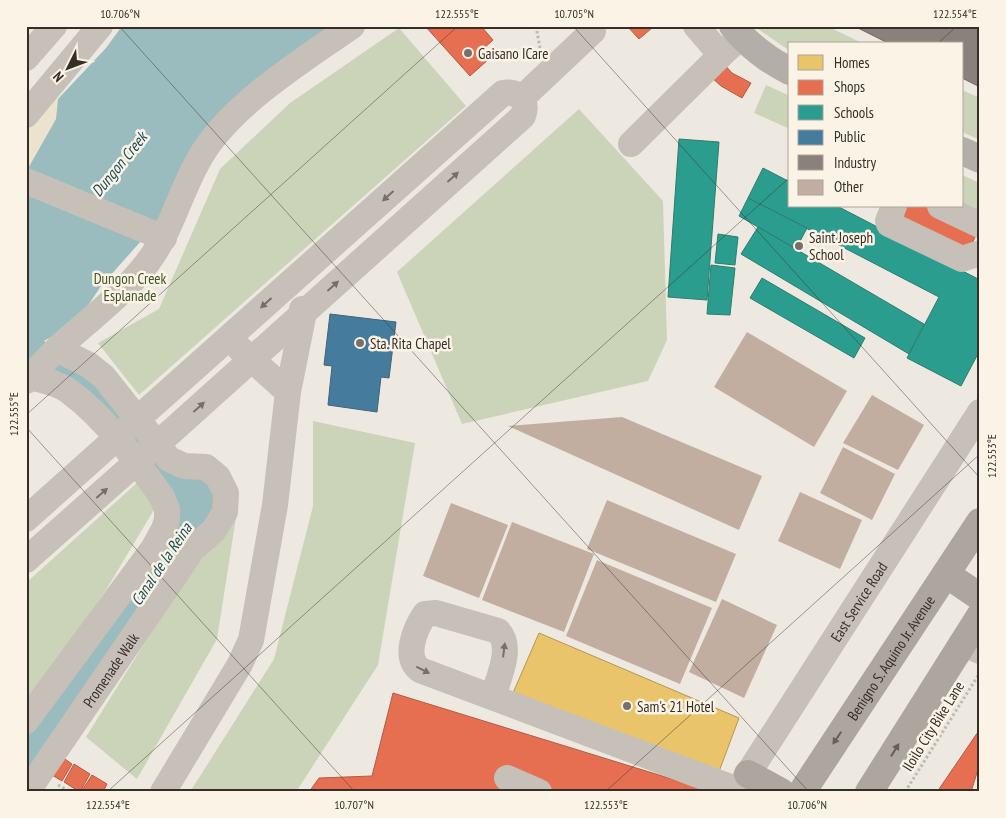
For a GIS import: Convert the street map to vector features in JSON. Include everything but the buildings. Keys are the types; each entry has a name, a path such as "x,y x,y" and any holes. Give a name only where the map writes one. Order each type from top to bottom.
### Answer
{"highway":[{"name":"Benigno S. Aquino Jr. Avenue","path":"802,792 980,522"},
{"path":"946,574 980,597"},
{"path":"869,792 971,647 980,616"},
{"path":"741,785 781,792"}],"main road":[{"path":"737,31 780,66 788,69"},
{"path":"964,152 980,159"}],"street":[{"path":"26,58 54,26"},
{"path":"26,115 100,26"},
{"path":"32,379 121,293 164,238 197,162 219,130 269,85 352,26"},
{"path":"696,26 721,55"},
{"path":"522,98 593,31"},
{"path":"630,144 721,55 737,31"},
{"path":"26,519 503,93 514,93 522,98 525,106 523,116 26,560"},
{"path":"26,181 164,238"},
{"path":"893,208 888,221 889,224 962,259 980,253"},
{"path":"944,208 980,225"},
{"path":"163,792 240,664 251,640 275,505 288,392 304,312 285,286"},
{"path":"228,337 288,392"},
{"name":"Promenade Walk","path":"30,789 193,548 214,530 225,512 226,493 218,477 206,467 184,466 169,459 104,377 89,365 61,351"},
{"path":"26,721 138,571 164,529 167,519 167,509 162,497 98,417 70,392 57,385 32,379"},
{"name":"East Service Road","path":"741,785 980,412"},
{"path":"54,494 74,517"},
{"path":"492,697 741,785"},
{"path":"507,778 539,792"}],"path":[{"name":"Iloilo City Bike Lane","path":"905,792 980,672"}],"green space":[{"path":"827,26 860,42 788,42 788,50 755,27"},
{"path":"399,28 466,106 139,395 98,343 159,309 220,169 290,103"},
{"path":"766,85 788,95 788,128 754,113"},
{"path":"964,91 980,98 980,140 964,133"},
{"path":"579,109 663,201 667,340 648,381 462,424 397,272"},
{"path":"964,176 980,183 980,218 964,207"},
{"path":"313,421 415,443 378,665 296,792 190,792 274,659 313,506"},
{"path":"138,482 155,508 106,590 26,706 26,583"},
{"path":"237,511 217,639 137,779 86,737 167,607"}],"shaded area":[{"path":"49,86 58,99 56,119 26,172 26,115"}],"water":[{"path":"122,26 332,26 275,66 157,223 101,286 83,313 57,334 44,341 65,354 226,493 26,792 26,721 167,519 98,417 26,376 26,172 56,119 58,99 106,48"}],"place":[{"name":"Gaisano ICare","path":"468,53"},
{"name":"Saint Joseph School","path":"799,246"},
{"name":"Sta. Rita Chapel","path":"360,343"},
{"name":"Sam's 21 Hotel","path":"627,706"}],"water label":[{"name":"Dungon Creek","path":"119,164"},
{"name":"Canal de la Reina","path":"161,564"}],"park label":[{"name":"Dungon Creek Esplanade","path":"130,286"}]}
